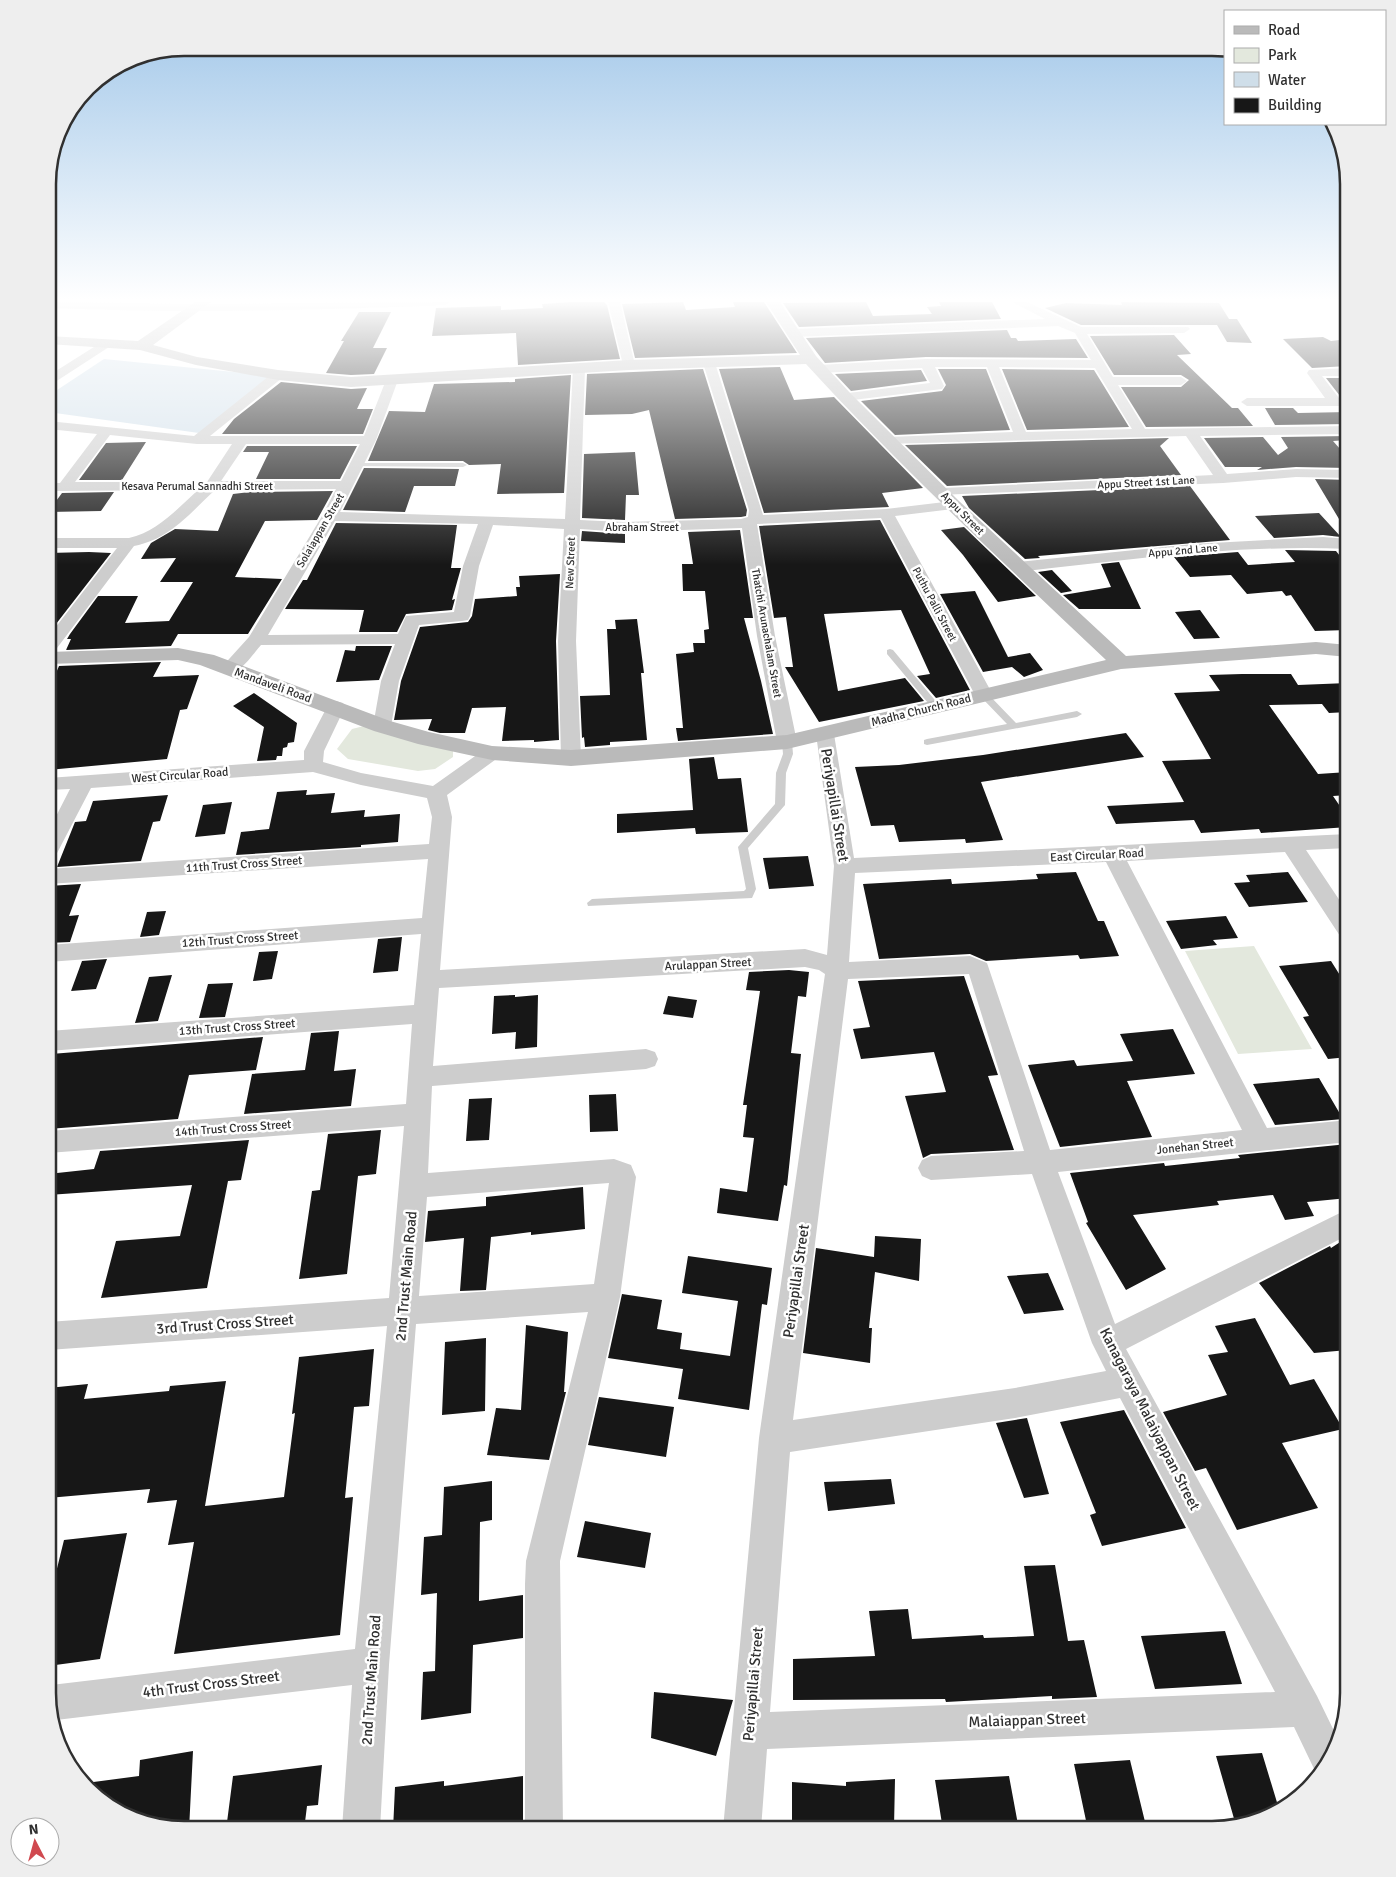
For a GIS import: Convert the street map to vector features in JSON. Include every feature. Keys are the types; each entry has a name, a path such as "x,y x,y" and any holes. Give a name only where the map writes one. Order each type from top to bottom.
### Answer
{"street":[{"path":"197,440 260,390"},
{"name":"Solaiappan Street","path":"229,669 256,640 330,516 369,440 388,390"},
{"name":"New Street","path":"571,758 567,641 578,390"},
{"name":"Thatchi Arunachalam Street","path":"718,390 756,510 753,522 766,636 787,742"},
{"name":"Appu Street","path":"838,390 1018,567 1121,663"},
{"path":"845,397 908,390"},
{"path":"1002,390 1021,436"},
{"path":"1115,390 1141,433"},
{"path":"1330,390 1340,400"},
{"path":"1271,430 1243,397 1340,402"},
{"path":"57,427 197,440 369,440"},
{"path":"64,487 107,430"},
{"path":"889,441 1141,433 1340,430"},
{"path":"1190,432 1223,479"},
{"path":"57,543 129,543 147,539 165,528 211,486 241,441"},
{"name":"Appu Street 1st Lane","path":"948,499 1296,473 1340,474"},
{"name":"Kesava Perumal Sannadhi Street","path":"57,487 346,485"},
{"name":"Abraham Street","path":"330,516 487,520 572,526 682,526 886,513 948,499"},
{"name":"Puthu Palli Street","path":"886,513 984,695"},
{"path":"382,726 390,681 413,619 462,616 471,566 487,520"},
{"name":"Appu 2nd Lane","path":"1018,567 1193,549 1322,542 1340,543"},
{"path":"57,637 129,543"},
{"path":"256,640 404,639"},
{"name":"Madha Church Road","path":"492,753 571,758 787,742 1121,663 1306,648 1340,650"},
{"name":"Mandaveli Road","path":"57,658 178,654 206,660 336,707 382,726 426,739 492,753"},
{"path":"313,766 314,751 336,707"},
{"name":"Periyapillai Street","path":"743,1821 775,1438 838,971 845,866 824,734"},
{"path":"436,793 492,753"},
{"name":"West Circular Road","path":"57,783 313,766 361,779 436,793"},
{"path":"57,835 84,781"},
{"name":"2nd Trust Main Road","path":"362,1821 371,1665 414,1186 420,1077 442,818 436,793"},
{"name":"East Circular Road","path":"845,866 1340,841"},
{"path":"1291,844 1340,918"},
{"name":"11th Trust Cross Street","path":"57,876 439,851"},
{"path":"1113,854 1260,1140"},
{"name":"12th Trust Cross Street","path":"56,953 433,924"},
{"name":"Arulappan Street","path":"428,980 805,958 826,963 838,971 970,964 975,966 980,974"},
{"name":"Kanagaraya Malaiyappan Street","path":"980,974 1041,1162 1107,1343 1304,1709 1325,1753"},
{"name":"13th Trust Cross Street","path":"56,1040 426,1014"},
{"path":"420,1077 646,1059"},
{"name":"14th Trust Cross Street","path":"56,1141 418,1114"},
{"name":"Jonehan Street","path":"931,1168 1041,1162 1340,1132"},
{"path":"414,1186 614,1171 622,1172 623,1177 606,1297 543,1561 544,1821"},
{"path":"1107,1343 1340,1225"},
{"name":"3rd Trust Cross Street","path":"56,1335 606,1297"},
{"path":"775,1438 1014,1403 1127,1382"},
{"name":"4th Trust Cross Street","path":"57,1702 371,1665"},
{"name":"Malaiappan Street","path":"749,1731 1304,1709"}],"lane":[{"path":"356,465 463,465"},
{"path":"890,652 936,707"},
{"path":"984,695 1014,726"},
{"path":"928,742 1077,714"},
{"path":"592,903 748,895 751,889 743,847 780,805 781,773 788,754 787,742"}],"green space":[{"path":"364,726 453,750 453,757 435,769 418,771 348,759 337,749 352,729"},
{"path":"1254,946 1312,1049 1238,1054 1185,951"}],"water":[{"path":"57,390 256,390 199,433 57,413"}],"building":[{"path":"271,390 366,390 357,409 373,409 363,434 222,434 234,419"},
{"path":"432,390 570,390 564,493 497,494 501,464 469,465 463,461 368,461 389,411 425,412"},
{"path":"586,390 709,390 747,510 746,516 675,519 649,410 632,414 585,415"},
{"path":"725,390 790,390 794,400 834,397 923,488 882,493 889,507 764,513"},
{"path":"994,390 1010,430 895,435 861,401 942,391"},
{"path":"1010,390 1106,390 1129,427 1027,430"},
{"path":"1123,390 1213,390 1232,408 1238,408 1253,426 1146,427"},
{"path":"1335,390 1340,390 1340,396"},
{"path":"1265,408 1293,408 1298,413 1340,412 1340,424 1275,425"},
{"path":"1340,436 1340,441 1333,441 1340,449 1340,468 1296,467 1257,470 1262,467 1225,467 1204,438 1263,437 1278,455 1288,448 1281,437"},
{"path":"1169,438 1160,446 1181,475 947,486 905,445"},
{"path":"146,442 122,480 79,480 106,443"},
{"path":"247,446 357,446 340,479 256,479 269,452 243,452"},
{"path":"635,452 639,495 626,495 625,520 582,518 584,454"},
{"path":"364,468 459,469 455,486 414,486 405,512 343,510"},
{"path":"1315,479 1340,480 1340,521"},
{"path":"1190,486 1230,540 1038,556 1040,558 1025,559 969,508 962,496"},
{"path":"333,491 317,520 265,521 235,577 282,579 248,634 178,634 171,646 66,650 71,639 67,639 98,596 138,596 125,623 169,621 193,582 160,582 176,558 141,559 151,543 175,529 218,531 233,494"},
{"path":"114,492 101,511 57,512 57,500 62,493"},
{"path":"1319,513 1340,537 1323,535 1274,538 1255,516"},
{"path":"880,520 970,690 936,698 917,676 930,674 901,610 824,614 838,691 905,678 924,701 819,722 785,667 793,667 786,617 774,618 759,526"},
{"path":"336,523 457,525 451,568 461,568 452,600 455,599 452,610 406,614 397,632 359,632 364,610 285,609 303,580 307,580"},
{"path":"964,527 1036,596 998,602 963,555 941,530"},
{"path":"740,530 753,618 744,618 773,734 678,741 676,728 683,728 676,654 694,652 693,643 705,643 704,630 709,629 705,591 683,591 682,564 693,564 688,532"},
{"path":"582,531 625,534 625,543 581,541"},
{"path":"1285,550 1336,551 1340,556 1340,630 1315,631 1291,595 1286,596 1282,591 1247,594 1231,575 1190,577 1174,557 1238,552 1248,565 1295,562"},
{"path":"57,553 111,553 57,623"},
{"path":"1119,562 1141,609 1079,609 1063,595 1111,587 1101,564"},
{"path":"1052,570 1072,591 1061,593 1038,572"},
{"path":"560,574 556,641 559,740 534,742 534,740 502,741 506,707 472,708 465,733 440,733 428,730 432,719 394,720 401,681 420,627 468,622 472,616 475,599 517,596 516,587 520,587 519,576"},
{"path":"975,591 1008,657 1030,653 1043,670 1024,677 1012,667 983,672 940,594"},
{"path":"1200,610 1220,638 1194,639 1175,612"},
{"path":"637,619 644,673 641,673 647,740 610,742 610,745 585,747 584,737 582,738 580,696 610,695 607,629 616,629 615,620"},
{"path":"356,646 392,646 379,680 336,682 345,650 355,651"},
{"path":"161,662 153,677 199,675 187,709 180,710 167,759 57,769 57,671 59,666"},
{"path":"1291,674 1298,685 1340,683 1340,712 1329,713 1322,704 1269,705 1318,774 1340,773 1340,796 1333,796 1340,806 1340,828 1261,833 1259,829 1201,833 1194,820 1116,824 1107,806 1184,802 1162,761 1211,759 1174,693 1220,691 1209,675"},
{"path":"254,693 297,723 294,742 288,743 287,747 283,748 282,756 277,756 276,760 257,761 264,727 233,706"},
{"path":"1126,733 1144,757 981,782 1003,840 966,843 965,839 899,842 894,825 871,826 855,767 899,765 983,755"},
{"path":"714,757 718,779 741,778 748,832 696,834 695,828 617,833 617,814 693,810 689,759"},
{"path":"307,790 306,795 335,793 331,813 365,810 364,817 400,814 398,842 361,845 361,847 236,855 241,832 269,829 277,792"},
{"path":"168,795 160,821 153,822 141,861 57,867 75,822 86,821 93,801"},
{"path":"232,802 225,834 195,837 203,805"},
{"path":"808,856 814,886 769,889 763,858"},
{"path":"1076,872 1098,921 1104,921 1119,956 1080,959 1078,955 986,961 970,954 879,959 863,884 951,879 952,884 1038,879 1036,874"},
{"path":"1288,872 1308,902 1249,907 1234,883 1250,882 1246,875"},
{"path":"81,884 69,916 79,915 70,942 56,943 57,885"},
{"path":"166,911 159,935 140,937 147,912"},
{"path":"1226,916 1238,938 1213,940 1217,945 1181,949 1166,921"},
{"path":"402,937 398,971 373,973 378,939"},
{"path":"278,951 272,979 253,981 259,952"},
{"path":"107,959 96,989 71,991 82,961"},
{"path":"1331,961 1340,975 1340,1058 1328,1059 1303,1017 1309,1016 1279,966"},
{"path":"789,970 809,972 806,997 798,996 791,1053 801,1054 787,1186 784,1185 778,1221 717,1213 720,1188 747,1192 754,1138 743,1137 747,1105 743,1105 760,991 746,990 749,972"},
{"path":"172,975 158,1021 135,1023 149,977"},
{"path":"964,976 998,1075 988,1076 1014,1150 931,1154 923,1158 905,1096 946,1092 934,1052 861,1059 853,1029 870,1027 858,981"},
{"path":"233,983 225,1017 199,1018 208,984"},
{"path":"515,995 515,997 538,995 537,1047 515,1049 516,1032 492,1034 494,996"},
{"path":"668,996 697,1000 693,1018 663,1014"},
{"path":"1173,1029 1195,1074 1127,1081 1152,1137 1060,1147 1028,1065 1074,1060 1077,1066 1133,1061 1120,1034"},
{"path":"339,1031 334,1071 356,1069 351,1106 244,1114 252,1074 305,1070 311,1033"},
{"path":"263,1037 256,1070 189,1075 178,1119 56,1128 56,1054"},
{"path":"1319,1078 1340,1114 1340,1119 1275,1125 1253,1084"},
{"path":"616,1094 618,1131 590,1132 589,1095"},
{"path":"492,1098 489,1140 466,1141 469,1099"},
{"path":"381,1130 376,1174 358,1176 347,1274 299,1279 312,1191 320,1190 328,1134"},
{"path":"249,1140 241,1180 228,1181 207,1288 101,1298 116,1241 180,1236 192,1185 56,1194 56,1173 94,1169 100,1151"},
{"path":"1340,1145 1340,1199 1307,1202 1314,1216 1285,1220 1273,1195 1217,1201 1219,1205 1133,1215 1166,1269 1126,1290 1086,1223 1088,1222 1070,1173 1164,1163 1165,1166 1240,1158 1238,1155"},
{"path":"583,1187 585,1229 531,1235 531,1232 491,1237 486,1290 460,1291 464,1238 425,1242 428,1211 486,1206 486,1197"},
{"path":"875,1236 921,1239 919,1281 875,1272 869,1328 872,1328 870,1363 803,1353 816,1248 874,1257"},
{"path":"1340,1242 1340,1351 1314,1353 1259,1283 1330,1246 1331,1248"},
{"path":"688,1256 772,1268 767,1305 762,1304 749,1410 678,1399 683,1369 608,1358 622,1294 662,1300 657,1329 682,1333 680,1349 730,1356 738,1301 682,1293"},
{"path":"1048,1273 1064,1310 1024,1314 1007,1276"},
{"path":"1255,1318 1290,1385 1314,1379 1340,1424 1340,1430 1282,1443 1318,1508 1237,1530 1206,1468 1195,1471 1163,1412 1227,1395 1208,1355 1228,1352 1215,1326"},
{"path":"526,1325 568,1332 564,1392 566,1392 549,1460 487,1455 496,1408 521,1410"},
{"path":"486,1338 485,1411 442,1415 445,1342"},
{"path":"374,1349 369,1406 354,1407 345,1498 353,1497 340,1635 174,1654 194,1542 168,1545 177,1500 147,1503 150,1489 56,1497 56,1387 88,1384 84,1399 169,1391 170,1386 226,1381 205,1506 284,1497 295,1413 292,1414 299,1357"},
{"path":"599,1397 674,1407 666,1457 588,1445"},
{"path":"1124,1410 1186,1528 1102,1546 1090,1515 1096,1513 1060,1422"},
{"path":"1027,1418 1049,1494 1024,1498 996,1423"},
{"path":"891,1479 895,1504 828,1511 824,1482"},
{"path":"492,1481 492,1520 480,1522 479,1601 523,1595 523,1638 473,1645 471,1713 421,1720 423,1672 435,1671 437,1593 421,1595 424,1537 442,1535 444,1487"},
{"path":"585,1521 651,1533 645,1568 577,1557"},
{"path":"127,1533 100,1659 56,1665 56,1572 64,1540"},
{"path":"1055,1565 1068,1641 1084,1640 1097,1697 1052,1699 1052,1696 946,1702 945,1699 793,1700 793,1659 875,1656 869,1611 908,1609 912,1639 983,1635 984,1638 1034,1636 1024,1566"},
{"path":"1225,1631 1242,1684 1155,1689 1141,1636"},
{"path":"654,1692 733,1700 716,1756 651,1738"},
{"path":"193,1751 189,1821 160,1818 128,1808 113,1799 93,1782 139,1776 140,1760"},
{"path":"1262,1753 1277,1803 1253,1814 1234,1818 1216,1756"},
{"path":"1130,1760 1145,1821 1086,1821 1074,1764"},
{"path":"322,1765 318,1805 307,1806 305,1821 227,1821 233,1776"},
{"path":"523,1776 523,1821 393,1821 395,1787 444,1781 444,1786"},
{"path":"1009,1776 1017,1821 942,1821 935,1780"},
{"path":"895,1779 894,1821 792,1821 792,1782 846,1786 846,1782"}]}
